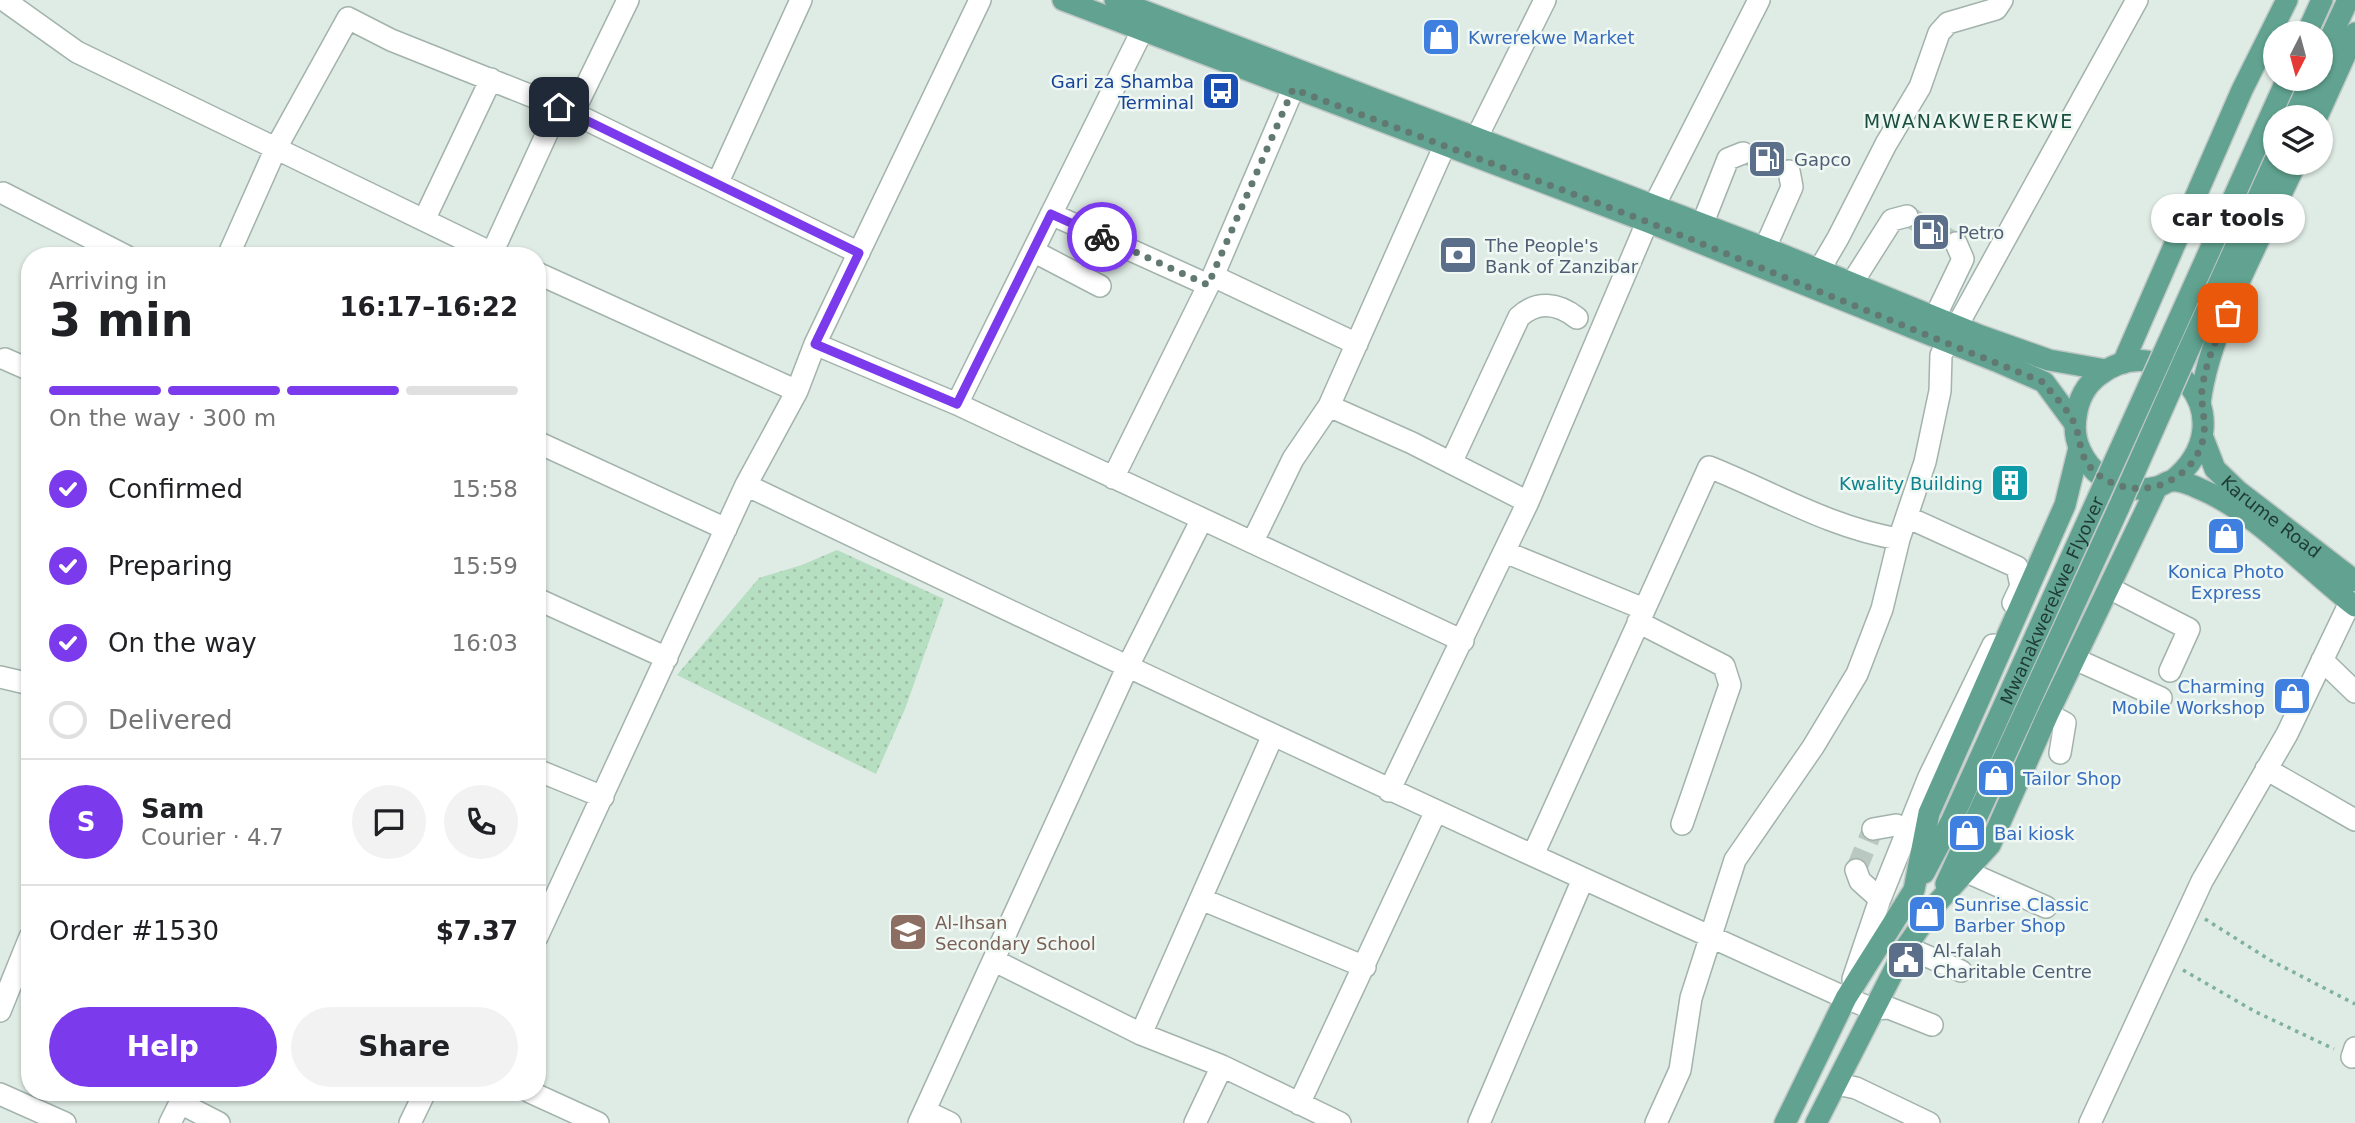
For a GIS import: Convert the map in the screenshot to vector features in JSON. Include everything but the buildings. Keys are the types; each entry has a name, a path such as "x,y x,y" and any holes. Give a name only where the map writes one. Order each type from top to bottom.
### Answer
{"main road":[{"path":"1063,0 1444,147 1651,214 1703,225 1765,248 1814,277 1852,283 1936,315 1952,332 1981,336 2049,360 2115,366 2142,361 2161,364 2178,373 2191,386 2200,403 2204,420 2203,438 2197,455 2186,470 2165,484 2109,588 2048,714 1990,845 1937,903 1906,947 1816,1123"},
{"path":"1115,0 1476,139 1651,214 1952,332 2043,382 2075,424"},
{"path":"2287,0 2242,90 2115,366 2083,393 2075,424 2079,448 2091,468 2110,483 2133,489 2165,484 2198,488 2223,502 2354,595"},
{"path":"2312,21 2322,0"},
{"path":"2333,31 2347,0"},
{"path":"2322,105 2355,33"},
{"name":"Mwanakwerekwe Flyover","path":"1785,1123 1846,998 1914,890 1951,822 2282,91"},
{"name":"Mwanakwerekwe Flyover","path":"1937,903 2268,175"},
{"path":"2200,403 2203,380 2217,338 2291,175"},
{"name":"Karume Road","path":"2203,438 2215,469 2354,595"},
{"path":"1914,890 1929,813 2065,505 2079,448"}],"street":[{"path":"4,0 77,52 480,247"},
{"path":"498,247 566,110 628,0"},
{"path":"718,182 801,0"},
{"path":"546,917 746,485 797,391 815,344 979,0"},
{"path":"1476,139 1545,0"},
{"path":"1389,791 1528,502 1651,214 1759,0"},
{"path":"1814,277 1838,238 1885,144 1920,87 1940,33 1948,23 1996,9 2002,0"},
{"path":"1656,1123 1680,1070 1691,998 1735,860 1813,747 1857,674 1882,609 1899,539 1925,462 1940,391 1941,355 2137,0"},
{"path":"232,247 276,148 352,9 391,40 566,110 859,253"},
{"path":"957,404 1142,31"},
{"path":"424,220 491,79"},
{"path":"1113,478 1211,281 1223,246 1293,89"},
{"path":"1253,541 1293,459 1329,406 1444,147"},
{"path":"1703,225 1728,159 1743,153"},
{"path":"1765,248 1792,187 1789,171"},
{"path":"3,193 108,247"},
{"path":"1051,214 1357,344"},
{"path":"1852,283 1892,220 1907,216"},
{"path":"1936,315 1963,259 1956,243"},
{"path":"1033,251 1100,286"},
{"path":"546,277 797,391"},
{"path":"1451,463 1519,317 1529,307 1549,304 1577,318"},
{"path":"815,344 957,404 1463,641"},
{"path":"5,359 21,366"},
{"path":"1329,406 1528,502"},
{"path":"546,446 726,528"},
{"path":"1533,855 1709,467 1808,512 1877,535 1899,539"},
{"path":"746,485 1389,791 1846,998 1873,1009 1889,1008 1932,1025"},
{"path":"1846,998 1880,899 1929,777 2021,586 2021,575 2017,567 1907,517"},
{"path":"950,1123 922,1117 1127,668 1202,519"},
{"path":"1505,552 1641,616 1724,666 1729,674 1730,685 1682,824"},
{"path":"2109,588 2189,629 2170,671"},
{"path":"2090,1123 2189,909 2287,734 2354,595"},
{"path":"546,602 667,658"},
{"path":"2075,659 2161,698"},
{"path":"2322,660 2355,692"},
{"path":"0,677 21,682"},
{"path":"2048,714 2065,723 2060,753"},
{"path":"1141,1034 1273,735"},
{"path":"2266,769 2354,816"},
{"path":"546,774 603,797"},
{"path":"1299,1104 1436,811"},
{"path":"1873,829 1896,825 1908,831"},
{"path":"1856,870 1860,881 1880,899"},
{"path":"1967,872 2046,907"},
{"path":"1479,1123 1583,879"},
{"path":"1201,899 1365,967"},
{"path":"1906,947 1961,971"},
{"path":"0,1011 21,960"},
{"path":"995,961 1141,1034 1222,1066 1340,1123"},
{"path":"1195,1123 1222,1066"},
{"path":"1837,1084 1856,1088 1929,1123"},
{"path":"0,1094 65,1123"},
{"path":"546,1099 598,1123"},
{"path":"170,1123 178,1107 185,1101"},
{"path":"190,1101 219,1123"},
{"path":"410,1123 421,1101"}],"path":[{"path":"2189,909 2270,960 2355,1003"},
{"path":"2164,962 2209,983 2256,1012 2353,1053"}],"green space":[{"path":"837,550 944,599 905,709 876,774 677,675 759,578 802,565"}],"tunnel":[{"path":"1743,153 1789,171"},
{"path":"1907,216 1956,243"},
{"path":"1856,870 1873,829"}],"way so far":[{"path":"1102,237 1208,285 1293,89 1792,278 2043,382 2075,424 2079,448 2091,468 2110,483 2133,489 2157,487 2172,481 2186,470 2197,455 2203,438 2204,420 2200,403 2203,380 2228,313"}],"place":[{"name":"Kwrerekwe Market","path":"1441,37"},
{"name":"Gari za Shamba Terminal","path":"1221,91"},
{"name":"Gapco","path":"1767,159"},
{"name":"Petro","path":"1931,232"},
{"name":"The People's Bank of Zanzibar","path":"1458,255"},
{"name":"car tools","path":"2228,313"},
{"name":"Kwality Building","path":"2010,483"},
{"name":"Konica Photo Express","path":"2226,536"},
{"name":"Charming Mobile Workshop","path":"2292,696"},
{"name":"Tailor Shop","path":"1996,778"},
{"name":"Bai kiosk","path":"1967,833"},
{"name":"Sunrise Classic Barber Shop","path":"1927,914"},
{"name":"Al-Ihsan Secondary School","path":"908,932"},
{"name":"Al-falah Charitable Centre","path":"1906,960"}],"district":[{"name":"MWANAKWEREKWE","path":"1969,121"}],"route":[{"path":"559,107 718,182 859,253 815,344 957,404 1051,214 1102,237"}]}
